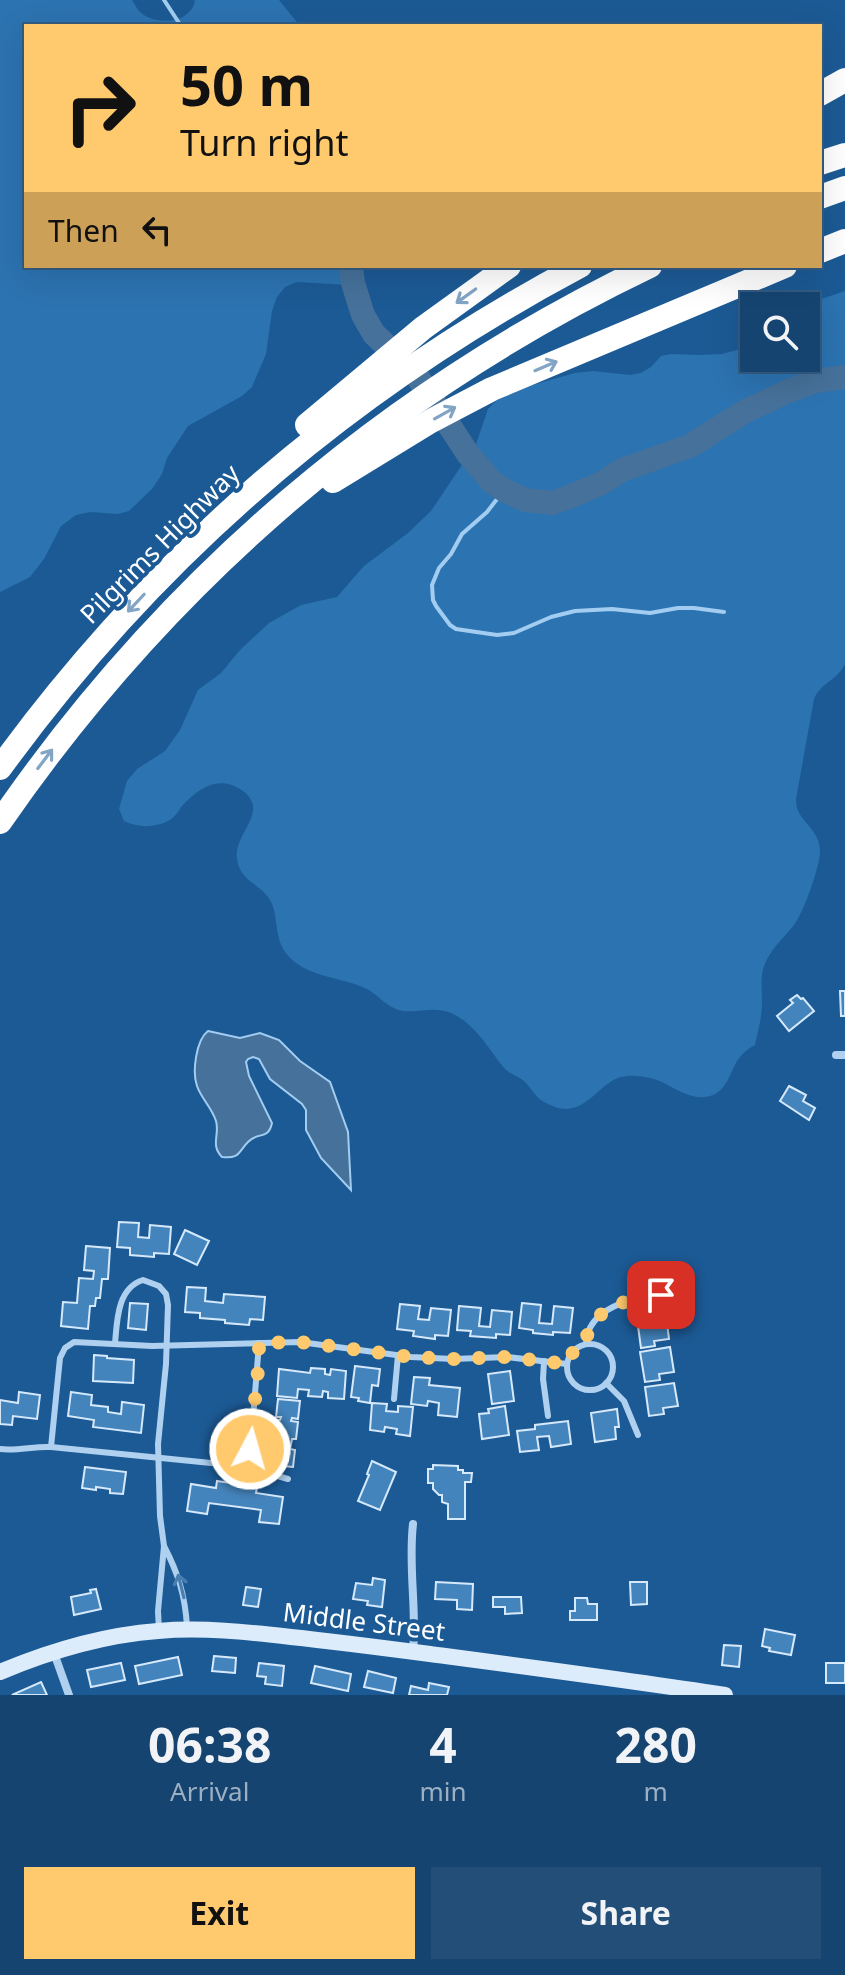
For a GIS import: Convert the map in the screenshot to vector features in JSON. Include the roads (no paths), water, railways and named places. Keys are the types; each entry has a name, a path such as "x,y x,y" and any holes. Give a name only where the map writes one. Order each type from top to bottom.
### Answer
{"highway":[{"path":"822,93 845,80"},
{"path":"822,162 845,155"},
{"path":"822,196 845,188"},
{"path":"822,250 845,241"},
{"path":"378,377 423,328 506,268"},
{"path":"378,377 438,349 576,268"},
{"path":"0,822 88,705 140,644 198,584 290,510 341,476 410,420 457,374 539,324 646,268"},
{"path":"410,420 474,398 780,268"},
{"name":"Pilgrims Highway","path":"0,768 68,679 130,609 258,484 332,424 378,377"}],"street":[{"path":"413,1524 413,1652"},
{"name":"Middle Street","path":"0,1672 54,1653 116,1637 187,1630 266,1634 413,1652 628,1686 725,1695"},
{"path":"54,1653 69,1695"}],"lane":[{"path":"115,1344 118,1313 122,1300 133,1284 143,1280 159,1286 166,1294 168,1310 158,1457 164,1546 159,1631"},
{"path":"586,1344 588,1330 607,1311 628,1301 661,1295"},
{"path":"51,1447 60,1358 65,1348 74,1342 167,1346 311,1343 398,1355 453,1359 507,1357 567,1364"},
{"path":"0,1449 51,1447 231,1465 243,1462 251,1444 259,1343"},
{"path":"586,1344 599,1345 609,1354 612,1365 606,1383 595,1390 579,1387 570,1378 567,1364 573,1352 586,1344"},
{"path":"394,1399 398,1355"},
{"path":"544,1361 548,1416"},
{"path":"606,1383 624,1401 638,1435"},
{"path":"243,1462 253,1469 288,1479"},
{"path":"164,1546 181,1583 187,1630"}],"waterway":[{"path":"164,0 180,24"},
{"path":"351,268 363,315 374,334 415,373 468,454 492,482 525,500 552,503 566,498 600,484 622,470 690,446 744,412 786,392 816,381 845,377"},
{"path":"504,490 487,512 462,534 439,568 432,585 436,606 456,629 497,635 514,633 551,617 575,611 612,609 650,613 694,608 724,612"}]}
